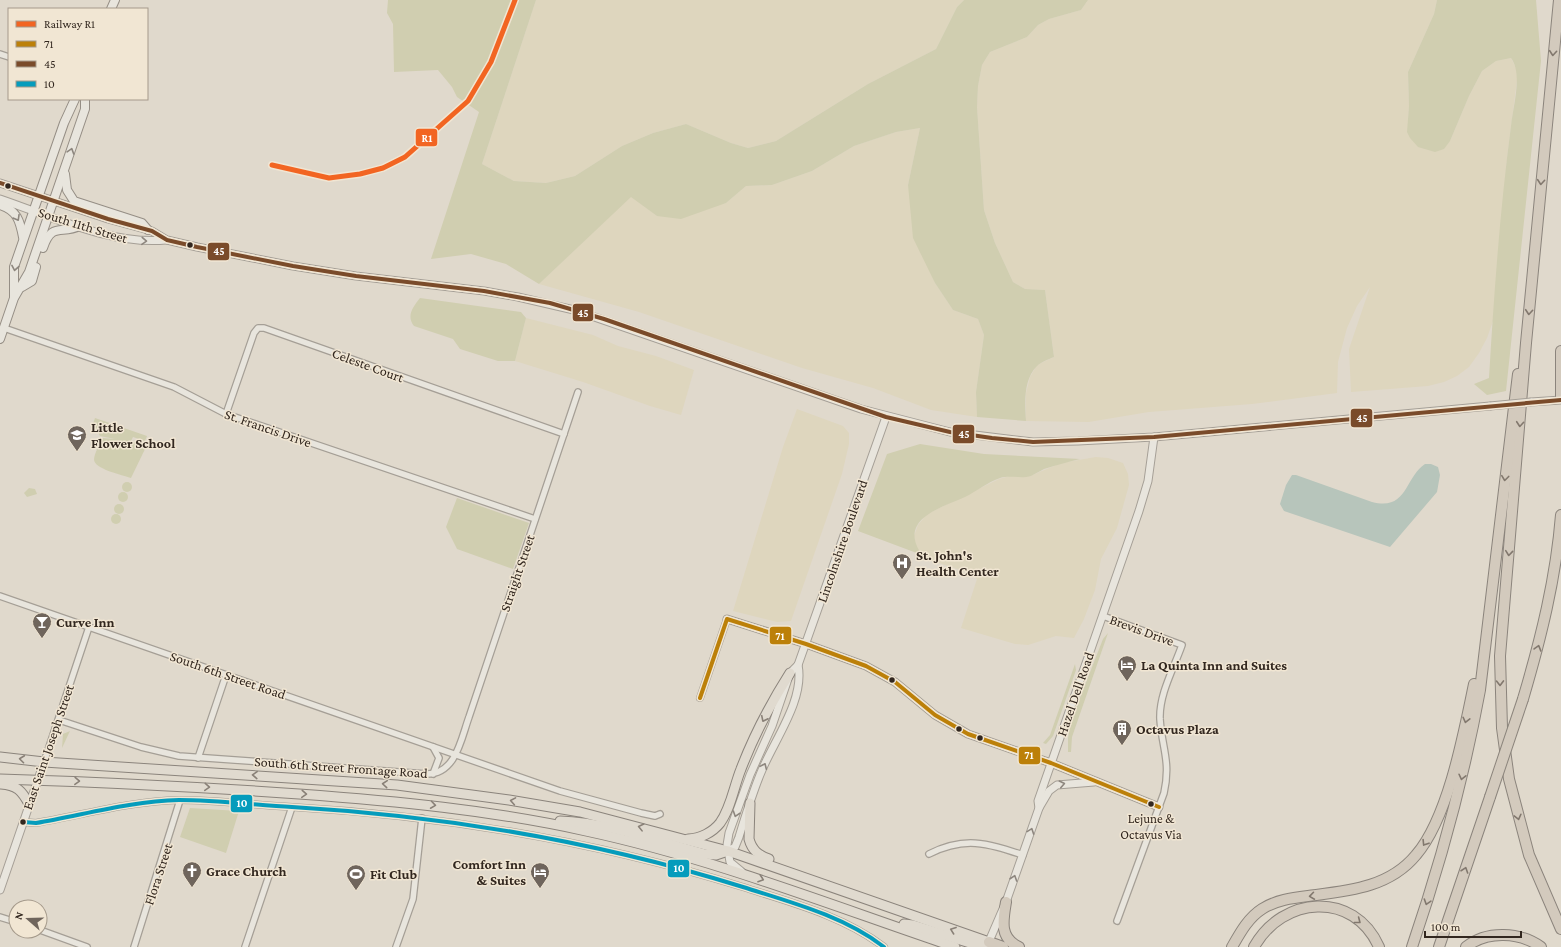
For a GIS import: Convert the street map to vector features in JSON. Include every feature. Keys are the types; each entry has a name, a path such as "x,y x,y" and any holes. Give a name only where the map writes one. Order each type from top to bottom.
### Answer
{"highway":[{"path":"1559,0 1526,343 1501,648 1502,728 1509,779 1523,837 1541,887 1561,929"},
{"path":"1412,947 1442,855 1464,769 1480,690 1516,381 1526,343"},
{"path":"1561,351 1561,399"},
{"path":"1439,947 1523,699 1544,629 1556,567 1561,515"},
{"path":"1232,947 1250,920 1267,906 1288,899 1346,891 1371,885 1387,878 1405,866 1421,849 1437,819 1448,790 1490,614"},
{"path":"1006,902 1003,932 1006,938 1019,947"},
{"path":"1254,947 1262,933 1275,921 1297,909 1316,906 1336,909 1353,917 1367,929 1379,947"},
{"path":"1466,947 1489,937 1510,935 1523,938 1541,947"},
{"path":"988,945 1003,947"}],"main road":[{"path":"14,298 14,267 64,124 75,100"},
{"path":"0,339 14,298 29,272 65,168 84,109 85,100"},
{"path":"65,168 67,190 74,201 142,223 148,230"},
{"path":"0,205 11,209 16,214 20,222 24,238"},
{"path":"19,289 32,280 45,241 49,236 59,230 79,226"},
{"path":"678,837 692,839 699,837 710,832 721,822 741,768 758,731 776,695 790,673"},
{"path":"0,756 44,762 336,780 419,787 580,812 728,851 881,904 988,945"},
{"path":"0,779 192,786 346,796 428,804 534,820 620,838 742,872 955,947"},
{"path":"0,784 11,785 20,789 29,804"},
{"path":"750,803 748,839 754,851 760,856 859,891 881,904"},
{"path":"534,820 577,822 704,854 716,855 728,851"},
{"path":"887,922 913,925 970,943 988,945"},
{"path":"887,922 909,936 939,947"}],"street":[{"name":"South 11th Street","path":"0,183 148,230 167,240 293,266 356,276 484,291 550,304 604,319 886,417 950,432 1026,441 1074,441 1154,437 1561,399"},
{"name":"South 11th Street","path":"0,199 79,226 131,240 147,242 167,240"},
{"name":"St. Francis Drive","path":"4,328 174,387 226,414 535,520"},
{"name":"Celeste Court","path":"226,414 254,333 258,328 264,328 564,434"},
{"name":"Straight Street","path":"455,754 578,392"},
{"name":"Lincolnshire Boulevard","path":"728,851 730,833 750,775 772,726 790,673 798,665 806,644 886,417"},
{"name":"Hazel Dell Road","path":"988,945 1023,855 1039,808 1038,801 1103,616 1148,481 1154,437"},
{"name":"South 6th Street Road","path":"0,596 455,754"},
{"name":"Brevis Drive","path":"1103,616 1182,645 1164,693 1161,709 1160,718 1168,773 1164,793 1158,807"},
{"path":"700,698 727,619 806,644 885,675 945,721 968,734 1051,763 1158,807 1117,922"},
{"name":"East Saint Joseph Street","path":"0,890 90,627"},
{"name":"Lincolnshire Boulevard","path":"728,851 735,846 740,837 762,770 794,700 801,679 798,665"},
{"path":"198,758 226,675"},
{"name":"South 6th Street Frontage Road","path":"58,720 157,752 198,758 433,774 448,767 455,754"},
{"path":"433,747 439,758 433,774"},
{"path":"455,754 590,800 655,816 660,814"},
{"path":"1039,808 1049,791 1057,785 1096,782"},
{"path":"23,822 36,823 137,804 180,800 292,807 422,818 513,830 610,850 665,864 751,890 828,917 855,929 884,947"},
{"name":"Flora Street","path":"134,947 180,800"},
{"path":"246,947 292,807"},
{"path":"396,947 412,899 422,818"},
{"path":"929,854 947,846 972,842 991,845 1023,855"},
{"path":"728,851 730,862 742,872"},
{"path":"48,933 87,947"}],"shaded area":[{"path":"388,0 536,0 482,164 514,181 546,183 575,176 622,146 653,133 686,124 731,143 748,148 776,141 868,84 936,49 957,7 964,0 1088,0 1081,10 1049,19 1038,25 1027,37 990,52 982,65 978,86 977,107 984,210 995,243 1013,282 1025,289 1045,290 1054,357 1037,366 1029,378 1026,392 1026,421 977,417 976,392 984,335 978,319 953,310 935,283 913,238 908,185 920,128 896,132 854,146 812,171 772,185 746,186 726,203 681,219 657,216 631,197 539,284 506,264 471,254 431,259 479,112 457,97 452,87 438,70 394,72 393,24 387,13"},
{"path":"536,0 964,0 957,7 936,49 868,84 776,141 748,148 731,143 686,124 653,133 622,146 575,176 546,183 514,181 482,164"},
{"path":"1088,0 1437,0 1434,14 1408,72 1408,124 1450,141 1469,96 1482,71 1496,61 1511,58 1518,72 1507,158 1493,321 1487,338 1469,367 1457,376 1444,382 1428,386 1351,392 1349,349 1370,287 1357,306 1347,328 1338,362 1337,393 1252,404 1149,412 1089,422 1026,421 1026,393 1030,377 1037,365 1054,357 1045,290 1025,289 1013,282 995,243 984,210 977,107 978,86 982,65 990,52 1027,37 1038,25 1049,19 1081,10"},
{"path":"1437,0 1536,0 1541,61 1506,391 1487,395 1474,384 1489,378 1495,283 1507,157 1517,81 1515,65 1511,58 1496,61 1482,71 1469,96 1450,141 1444,149 1435,152 1418,147 1407,132 1409,106 1408,72 1434,14"},
{"path":"920,128 908,185 935,283 953,310 978,319 984,335 976,392 977,417 931,410 873,388 802,368 639,312 539,284 631,196 657,216 726,203 746,186 772,185 812,171 854,146 896,132"},
{"path":"420,298 521,312 526,318 515,361 498,361 460,349 453,339 414,326 411,319 411,312"},
{"path":"526,318 593,335 618,346 656,356 694,370 681,415 515,361"},
{"path":"797,409 843,426 849,433 849,444 842,474 791,621 777,622 733,611 783,447"},
{"path":"95,418 147,436 145,441 133,437 131,441 124,442 143,442 146,447 131,478 103,469 95,463 94,459 96,451 102,438 115,439 100,436 93,424"},
{"path":"920,444 984,454 1080,459 1044,469 1031,476 1000,478 965,497 934,511 918,524 915,532 916,543 922,555 858,531 887,454"},
{"path":"1096,457 1108,458 1123,463 1128,474 1129,485 1117,528 1101,559 1095,590 1084,619 1074,638 1056,636 1028,645 1015,644 961,628 977,579 972,574 933,561 922,555 916,547 914,536 918,525 927,514 999,479 1010,476 1030,476 1061,463"},
{"path":"1425,464 1431,464 1438,467 1440,475 1437,492 1390,547 1284,511 1280,504 1286,485 1292,475 1296,475 1372,502 1384,504 1393,502 1399,498 1418,470"},
{"path":"127,482 132,487 127,492 122,487"},
{"path":"29,488 35,489 37,494 27,497 24,493"},
{"path":"123,492 128,497 123,502 118,497"},
{"path":"457,498 529,523 513,569 457,549 446,527"},
{"path":"119,504 124,509 119,514 114,509"},
{"path":"116,514 121,519 116,524 111,519"},
{"path":"1108,633 1072,737 1071,752 1068,752 1068,738 1071,721 1103,639"},
{"path":"1075,664 1076,670 1053,736 1046,744 1043,743 1050,735"},
{"path":"70,731 62,748 63,734"},
{"path":"190,808 239,811 226,853 180,837"}],"rail line":[{"name":"R1","path":"272,165 329,178 360,174 383,168 405,157 468,101 491,62 515,0"}],"transit line":[{"name":"45","path":"0,183 108,219 152,231 167,240 197,247 293,266 356,276 484,291 550,303 604,319 886,417 950,432 992,438 1033,442 1154,437 1561,400"},
{"name":"71","path":"700,698 727,619 806,644 866,666 895,682 935,715 968,734 1051,763 1159,807"},
{"name":"10","path":"23,822 36,823 143,803 193,800 350,811 464,824 520,833 632,856 743,887 834,918 868,936 884,947"}],"place":[{"name":"Little Flower School","path":"77,452"},
{"name":"St. John's Health Center","path":"902,580"},
{"name":"Curve Inn","path":"42,639"},
{"name":"La Quinta Inn and Suites","path":"1127,682"},
{"name":"Octavus Plaza","path":"1122,746"},
{"name":"Lejune & Octavus Via","path":"1151,804"},
{"name":"Grace Church","path":"192,888"},
{"name":"Comfort Inn & Suites","path":"540,889"},
{"name":"Fit Club","path":"356,891"}]}
